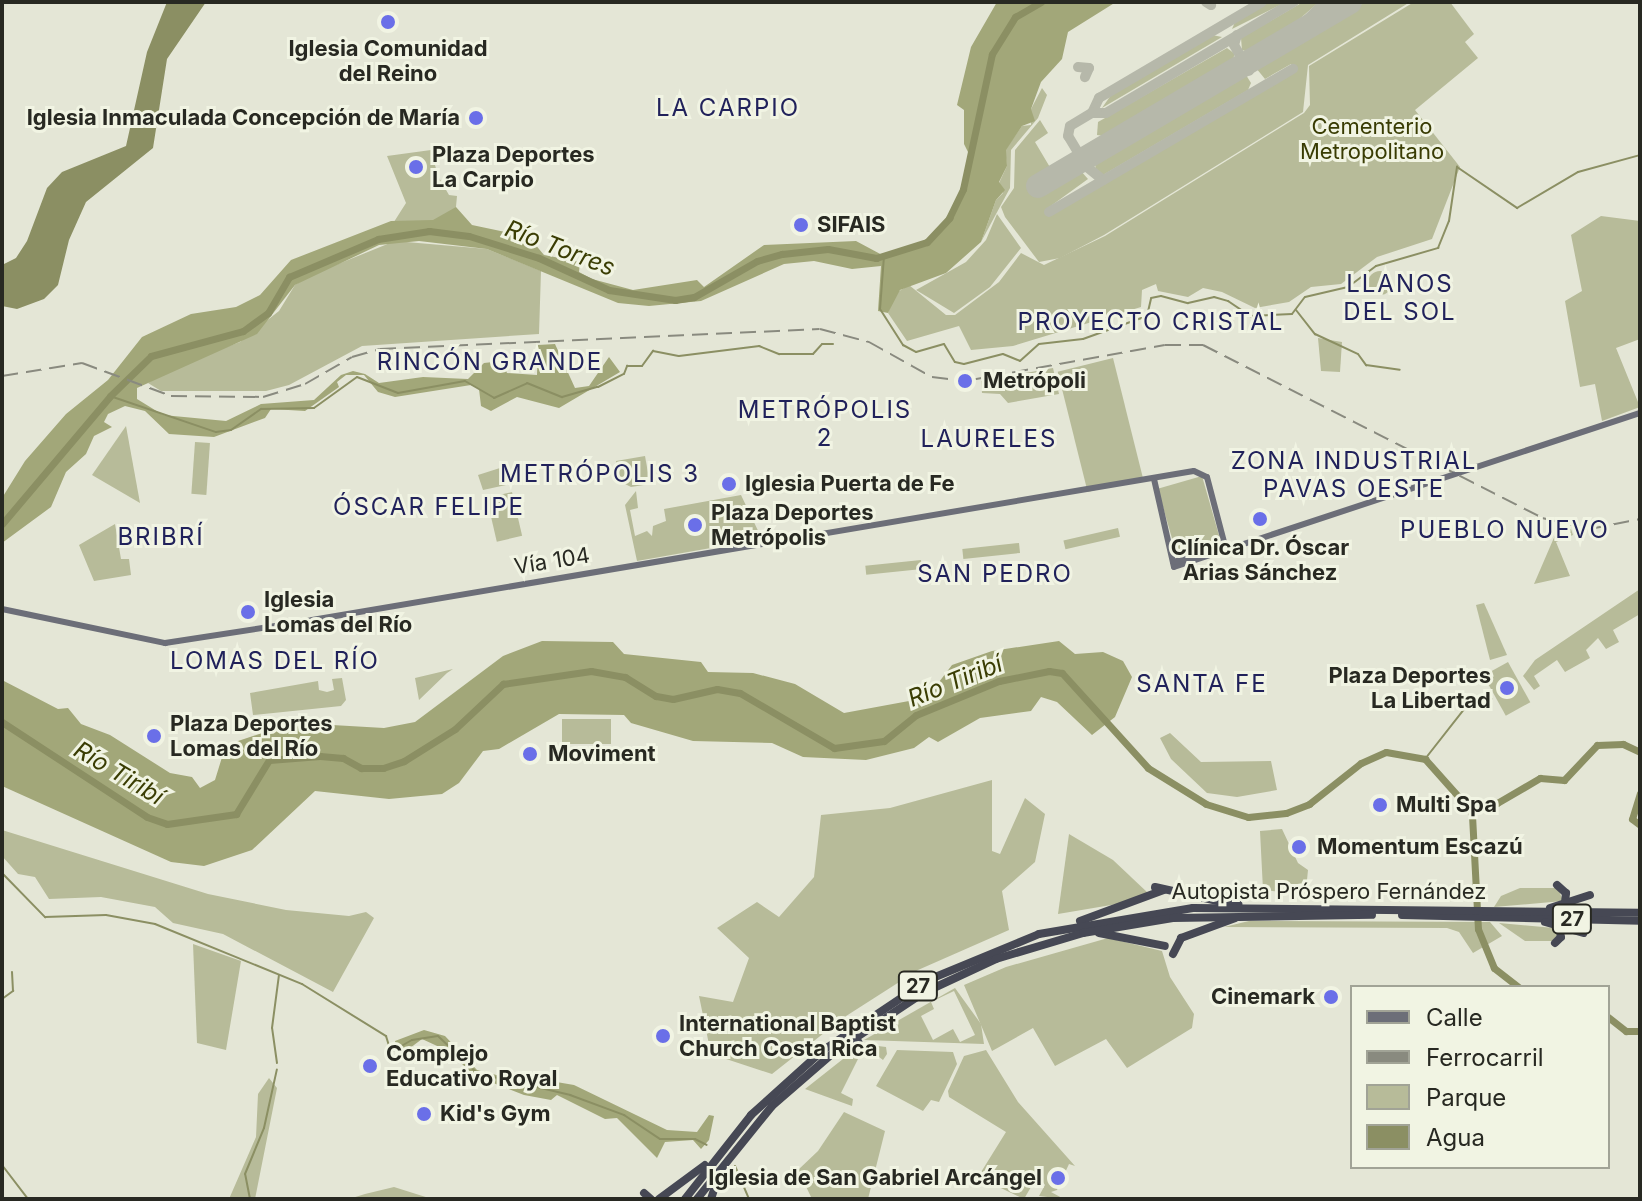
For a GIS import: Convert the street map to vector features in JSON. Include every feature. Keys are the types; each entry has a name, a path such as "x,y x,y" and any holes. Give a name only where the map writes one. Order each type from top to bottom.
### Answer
{"highway":[{"path":"1557,885 1566,893 1565,903"},
{"path":"1049,931 1143,900 1153,892 1169,889 1234,905 1284,908"},
{"path":"1565,903 1572,889"},
{"path":"1153,892 1169,912"},
{"path":"1221,892 1234,905"},
{"path":"1234,892 1230,897 1234,905"},
{"path":"1508,913 1565,903 1590,895"},
{"name":"Autopista Próspero Fernández","path":"697,1199 734,1149 806,1074 923,993 1054,940 1169,912 1284,908 1453,913"},
{"name":"Autopista Próspero Fernández","path":"1169,912 1640,913"},
{"path":"1508,913 1583,933"},
{"name":"Autopista Próspero Fernández","path":"1508,913 1640,921"},
{"path":"1173,954 1177,941 1201,929 1224,920 1267,914"},
{"name":"Autopista Próspero Fernández","path":"685,1199 730,1139 795,1073 875,1011 979,956 1049,931 1148,917"},
{"path":"1555,943 1562,935 1559,927"},
{"path":"1054,940 1101,933 1165,946"},
{"path":"806,1074 858,1042"},
{"path":"659,1199 730,1139"},
{"path":"711,1199 734,1149"}],"main road":[{"path":"1154,479 1174,567 1640,413"},
{"name":"Vía 104","path":"2,609 165,643 1205,473 1226,551"}],"green space":[{"path":"1268,2 1286,2 1232,29 1235,22"},
{"path":"1303,2 1319,2 1288,29 1249,52 1242,50 1241,38"},
{"path":"1365,2 1410,2 1308,65 1303,112 1104,235 1060,258 1039,262 1005,217 1001,207 1014,188 1015,150 1040,120 1048,133 1035,142 1051,169 1028,183 1036,195 1080,170 1088,179 1048,208 1052,214 1295,71 1291,64 1265,79 1256,68"},
{"name":"Cementerio Metropolitano","path":"1414,2 1450,2 1474,34 1465,42 1478,58 1415,110 1460,167 1432,239 1377,257 1341,284 1311,287 1289,302 1255,308 1222,292 1203,288 1188,297 1158,291 1156,284 1142,290 1141,307 1013,346 971,350 959,326 907,341 888,313 896,293 909,285 946,315 955,315 999,282 1021,253 1044,265 1105,236 1304,113 1310,105 1309,66"},
{"path":"1212,35 1222,37 1102,108 1111,95"},
{"path":"1227,48 1235,54 1231,63 1105,136 1097,135 1098,122"},
{"path":"1246,75 1251,83 1248,90 1103,175 1095,172 1096,160"},
{"path":"1042,88 1047,95 1038,118 1011,150 1010,188 981,242 996,200 1003,193 999,183 1007,166 1005,150 1022,126 1031,125 1031,109"},
{"path":"431,150 438,176 449,195 457,196 454,228 392,225 406,203 387,156"},
{"path":"997,214 1021,248 990,287 954,313 916,290 966,262 986,240"},
{"path":"1601,216 1640,221 1640,339 1616,348 1640,407 1602,421 1595,384 1580,387 1565,301 1582,291 1571,235"},
{"path":"395,241 487,249 541,271 539,334 362,346 289,385 266,391 161,391 148,383 180,364 240,342 279,311 295,285 311,275"},
{"path":"1380,271 1388,275 1392,283 1388,291 1380,295 1372,291 1368,283 1372,275"},
{"path":"1318,338 1342,342 1340,372 1321,371"},
{"path":"1113,358 1143,478 1088,492 1058,372"},
{"path":"1053,368 1059,394 1008,403 1000,394 982,393 981,381"},
{"path":"126,426 140,503 92,475"},
{"path":"195,442 210,443 206,495 191,494"},
{"path":"645,456 650,484 631,487 621,482 616,461"},
{"path":"500,468 509,471 506,485 483,490 478,475"},
{"path":"1202,476 1222,545 1178,558 1158,489"},
{"path":"636,491 638,508 630,510 635,536 647,531 652,536 653,526 666,521 664,509 741,495 762,539 637,561 625,505"},
{"path":"512,492 522,536 497,542 487,498"},
{"path":"115,524 121,559 129,559 131,575 94,581 79,545"},
{"path":"1559,526 1571,529 1573,535 1556,542 1570,576 1534,584"},
{"path":"1118,528 1120,537 1065,549 1063,541"},
{"path":"1019,543 1020,553 963,559 962,549"},
{"path":"921,560 922,569 866,575 865,566"},
{"path":"1640,589 1640,614 1613,630 1619,642 1606,649 1598,638 1586,650 1590,658 1565,672 1557,660 1534,676 1540,686 1534,690 1523,676 1535,660"},
{"path":"1484,603 1507,655 1490,660 1476,605"},
{"name":"Plaza Deportes La Libertad","path":"1508,662 1530,702 1506,716 1484,676"},
{"path":"453,669 447,673 419,700 415,678"},
{"path":"342,678 346,700 341,706 253,715 250,693 318,681 319,690 327,692 334,690 332,679"},
{"path":"562,719 611,719 611,744 562,744"},
{"path":"1170,733 1201,762 1271,761 1277,790 1237,797 1207,793 1171,759 1160,738"},
{"path":"992,780 992,851 1000,854 1025,798 1045,814 1035,862 1002,891 1009,930 918,970 843,1018 772,1074 711,1054 699,996 733,1002 749,958 717,928 757,902 779,917 814,877 821,815 890,808"},
{"path":"1282,829 1298,863 1308,870 1306,890 1300,894 1263,890 1260,831"},
{"path":"2,830 208,894 286,910 349,916 366,912 374,918 333,992 223,934 173,923 155,907 101,897 49,899 35,877 18,874 2,856"},
{"path":"1069,834 1113,860 1148,893 1123,903 1058,914"},
{"path":"1520,888 1558,888 1563,901 1494,907 1501,896"},
{"path":"1249,921 1490,922 1502,936 1473,953 1459,932 1447,928 1224,927"},
{"path":"1499,923 1554,928 1558,935 1552,941 1525,941"},
{"path":"1108,938 1162,951 1170,977 1194,1014 1192,1028 1127,1068 1106,1039 1055,1066 1033,1028 992,1051 964,985 1006,967"},
{"path":"193,944 241,961 226,1050 197,1043"},
{"path":"955,988 981,1024 984,1044 864,1040","holes":["954,991 975,1035 960,1042 953,1029 933,1040 921,1016 934,1009 931,1002"]},
{"path":"862,1044 886,1047 887,1054 883,1060 866,1047 860,1055 841,1093 853,1099 852,1106 805,1089"},
{"path":"897,1050 953,1052 957,1064 939,1102 931,1100 923,1111 876,1086"},
{"path":"986,1050 1018,1102 1075,1166 1069,1164 1057,1190 1051,1192 1064,1199 1039,1196 1045,1185 1038,1175 1024,1199 978,1177 1006,1132 949,1097 948,1091 964,1056"},
{"path":"269,1078 277,1088 255,1199 229,1199 256,1137 258,1094"},
{"path":"844,1112 885,1131 868,1199 812,1199 798,1170 818,1151"},
{"path":"394,1187 432,1199 349,1199 365,1194"}],"shaded area":[{"path":"997,2 1116,2 1068,32 1062,59 1041,82 1031,109 1035,121 1022,126 1006,150 1007,166 999,182 1005,190 996,200 981,242 946,273 900,290 888,313 878,311 881,266 852,269 814,261 784,264 701,301 649,306 618,303 487,249 419,241 379,245 295,285 257,334 137,388 137,399 163,415 226,421 261,404 314,400 341,375 353,371 365,374 379,383 423,377 468,379 484,363 502,361 507,373 537,375 538,345 555,344 575,388 589,386 609,357 620,372 559,408 517,397 491,411 481,406 479,389 471,385 395,397 378,392 364,375 346,375 337,382 339,387 305,411 271,409 265,418 214,437 169,434 145,411 125,406 108,414 104,422 112,427 94,436 86,454 66,472 51,507 2,543 2,498 25,461 66,414 108,380 142,337 191,314 236,307 260,295 291,260 391,221 433,220 456,207 472,225 529,237 544,255 580,262 579,272 592,279 633,290 697,280 704,287 764,245 856,241 884,256 927,242 949,218 972,160 964,144 964,110 957,105 971,47"},
{"path":"542,641 613,642 624,654 701,662 708,672 753,673 795,684 844,713 909,701 939,682 952,665 992,651 1059,641 1075,654 1103,652 1123,661 1132,677 1115,717 1092,735 1057,702 1041,697 1031,711 980,718 938,742 929,737 914,748 866,760 803,757 772,743 693,741 631,723 624,715 559,714 499,749 483,751 459,783 442,794 389,799 315,791 252,850 204,866 171,862 2,786 2,680 58,709 68,708 81,724 110,735 170,773 192,777 200,788 215,780 223,754 238,741 271,730 315,724 384,728 415,722 503,656"},
{"path":"424,1030 445,1036 477,1070 523,1082 533,1078 574,1085 667,1130 697,1132 709,1115 714,1116 709,1140 701,1149 693,1140 665,1142 657,1158 617,1118 605,1119 557,1095 551,1100 524,1095 475,1076 448,1051 422,1039 398,1057 395,1041"}],"water":[{"path":"167,2 206,2 167,59 153,148 86,202 69,240 58,285 44,299 17,309 2,306 2,265 16,258 27,241 47,188 62,172 126,146 147,52"}],"waterway":[{"name":"Río Torres","path":"2,524 110,396 151,356 243,331 268,313 289,277 378,239 429,231 469,236 539,258 609,290 675,300 694,297 757,261 782,254 828,249 876,258 927,242 949,218 963,189 992,54 1015,17 1041,2"},
{"path":"884,256 880,309 903,345 916,352 944,344 955,362 964,364 1003,354 1020,361 1039,344 1083,339 1147,316 1151,298 1161,296 1188,303 1214,297 1228,301 1250,316 1292,314 1305,297 1348,287 1376,266 1438,248 1449,221 1457,167 1517,208 1578,172 1640,155"},
{"path":"1296,310 1315,334 1358,354 1366,365 1400,370"},
{"path":"110,396 216,432 231,430 261,409 314,408 357,377 398,393 465,381 494,398 527,383 562,397 598,387 624,374 627,366 642,366 653,351 679,356 759,346 779,354 813,354 822,344 833,344"},
{"name":"Río Tiribí","path":"2,722 147,817 167,824 236,814 269,760 320,756 343,758 361,768 383,768 404,761 455,729 503,684 591,671 625,677 656,696 673,699 717,689 740,693 834,748 884,741 916,715 999,681 1049,671 1062,673 1148,768 1206,804 1248,817 1286,813 1309,804 1361,763 1386,752 1425,759 1458,796 1481,805 1497,803 1540,778 1564,780 1597,745 1623,744 1640,752"},
{"path":"1425,759 1465,708 1491,699"},
{"name":"Río Tiribí","path":"1640,793 1632,819 1640,825"},
{"path":"1465,801 1472,815 1478,929 1494,968 1515,985"},
{"path":"2,873 45,917 106,915 155,924 302,984 386,1036 391,1052 412,1040 438,1036 477,1073 570,1095 624,1115 660,1139 695,1139 707,1145"},
{"path":"2,999 13,991 12,972"},
{"path":"277,1063 272,1028 279,975"},
{"path":"1610,1019 1626,1031 1640,1031"},
{"path":"250,1199 245,1174 264,1128 277,1069"},
{"path":"2,1165 28,1199"},
{"path":"735,1166 749,1199"}],"taxiway":[{"path":"1206,2 1211,5"},
{"path":"1092,113 1099,98 1262,2"},
{"path":"1103,180 1086,166 1090,155 1079,154 1068,136 1070,126 1092,113 1106,113 1294,2"},
{"path":"1288,39 1325,2"},
{"path":"1237,35 1234,45 1241,57 1252,60 1249,71"},
{"path":"1078,67 1089,68 1085,77"},
{"path":"1049,212 1293,69"}],"runway":[{"path":"1038,186 1350,2"}],"railway":[{"path":"2,376 82,363 171,396 263,397 305,384 352,357 380,349 820,329 869,342 932,377 965,381 1165,345 1203,345 1542,518 1590,529 1640,519"}],"place":[{"name":"Iglesia Comunidad del Reino","path":"388,22"},
{"name":"Iglesia Inmaculada Concepción de María","path":"476,118"},
{"name":"Plaza Deportes La Carpio","path":"416,167"},
{"name":"SIFAIS","path":"801,225"},
{"name":"Metrópoli","path":"965,381"},
{"name":"Iglesia Puerta de Fe","path":"729,484"},
{"name":"Clínica Dr. Óscar Arias Sánchez","path":"1260,519"},
{"name":"Plaza Deportes Metrópolis","path":"695,525"},
{"name":"Iglesia Lomas del Río","path":"248,612"},
{"name":"Plaza Deportes La Libertad","path":"1507,688"},
{"name":"Plaza Deportes Lomas del Río","path":"154,736"},
{"name":"Moviment","path":"530,754"},
{"name":"Multi Spa","path":"1380,805"},
{"name":"Momentum Escazú","path":"1299,847"},
{"name":"Cinemark","path":"1331,997"},
{"name":"International Baptist Church Costa Rica","path":"663,1036"},
{"name":"Complejo Educativo Royal","path":"370,1066"},
{"name":"Kid's Gym","path":"424,1114"},
{"name":"Iglesia de San Gabriel Arcángel","path":"1058,1178"}],"district":[{"name":"LA CARPIO","path":"728,108"},
{"name":"LLANOS DEL SOL","path":"1400,298"},
{"name":"PROYECTO CRISTAL","path":"1151,322"},
{"name":"RINCÓN GRANDE","path":"490,362"},
{"name":"METRÓPOLIS 2","path":"825,424"},
{"name":"LAURELES","path":"989,439"},
{"name":"METRÓPOLIS 3","path":"600,474"},
{"name":"ZONA INDUSTRIAL PAVAS OESTE","path":"1354,475"},
{"name":"ÓSCAR FELIPE","path":"429,507"},
{"name":"PUEBLO NUEVO","path":"1505,530"},
{"name":"BRIBRÍ","path":"161,537"},
{"name":"SAN PEDRO","path":"995,574"},
{"name":"LOMAS DEL RÍO","path":"275,661"},
{"name":"SANTA FE","path":"1202,684"}]}
